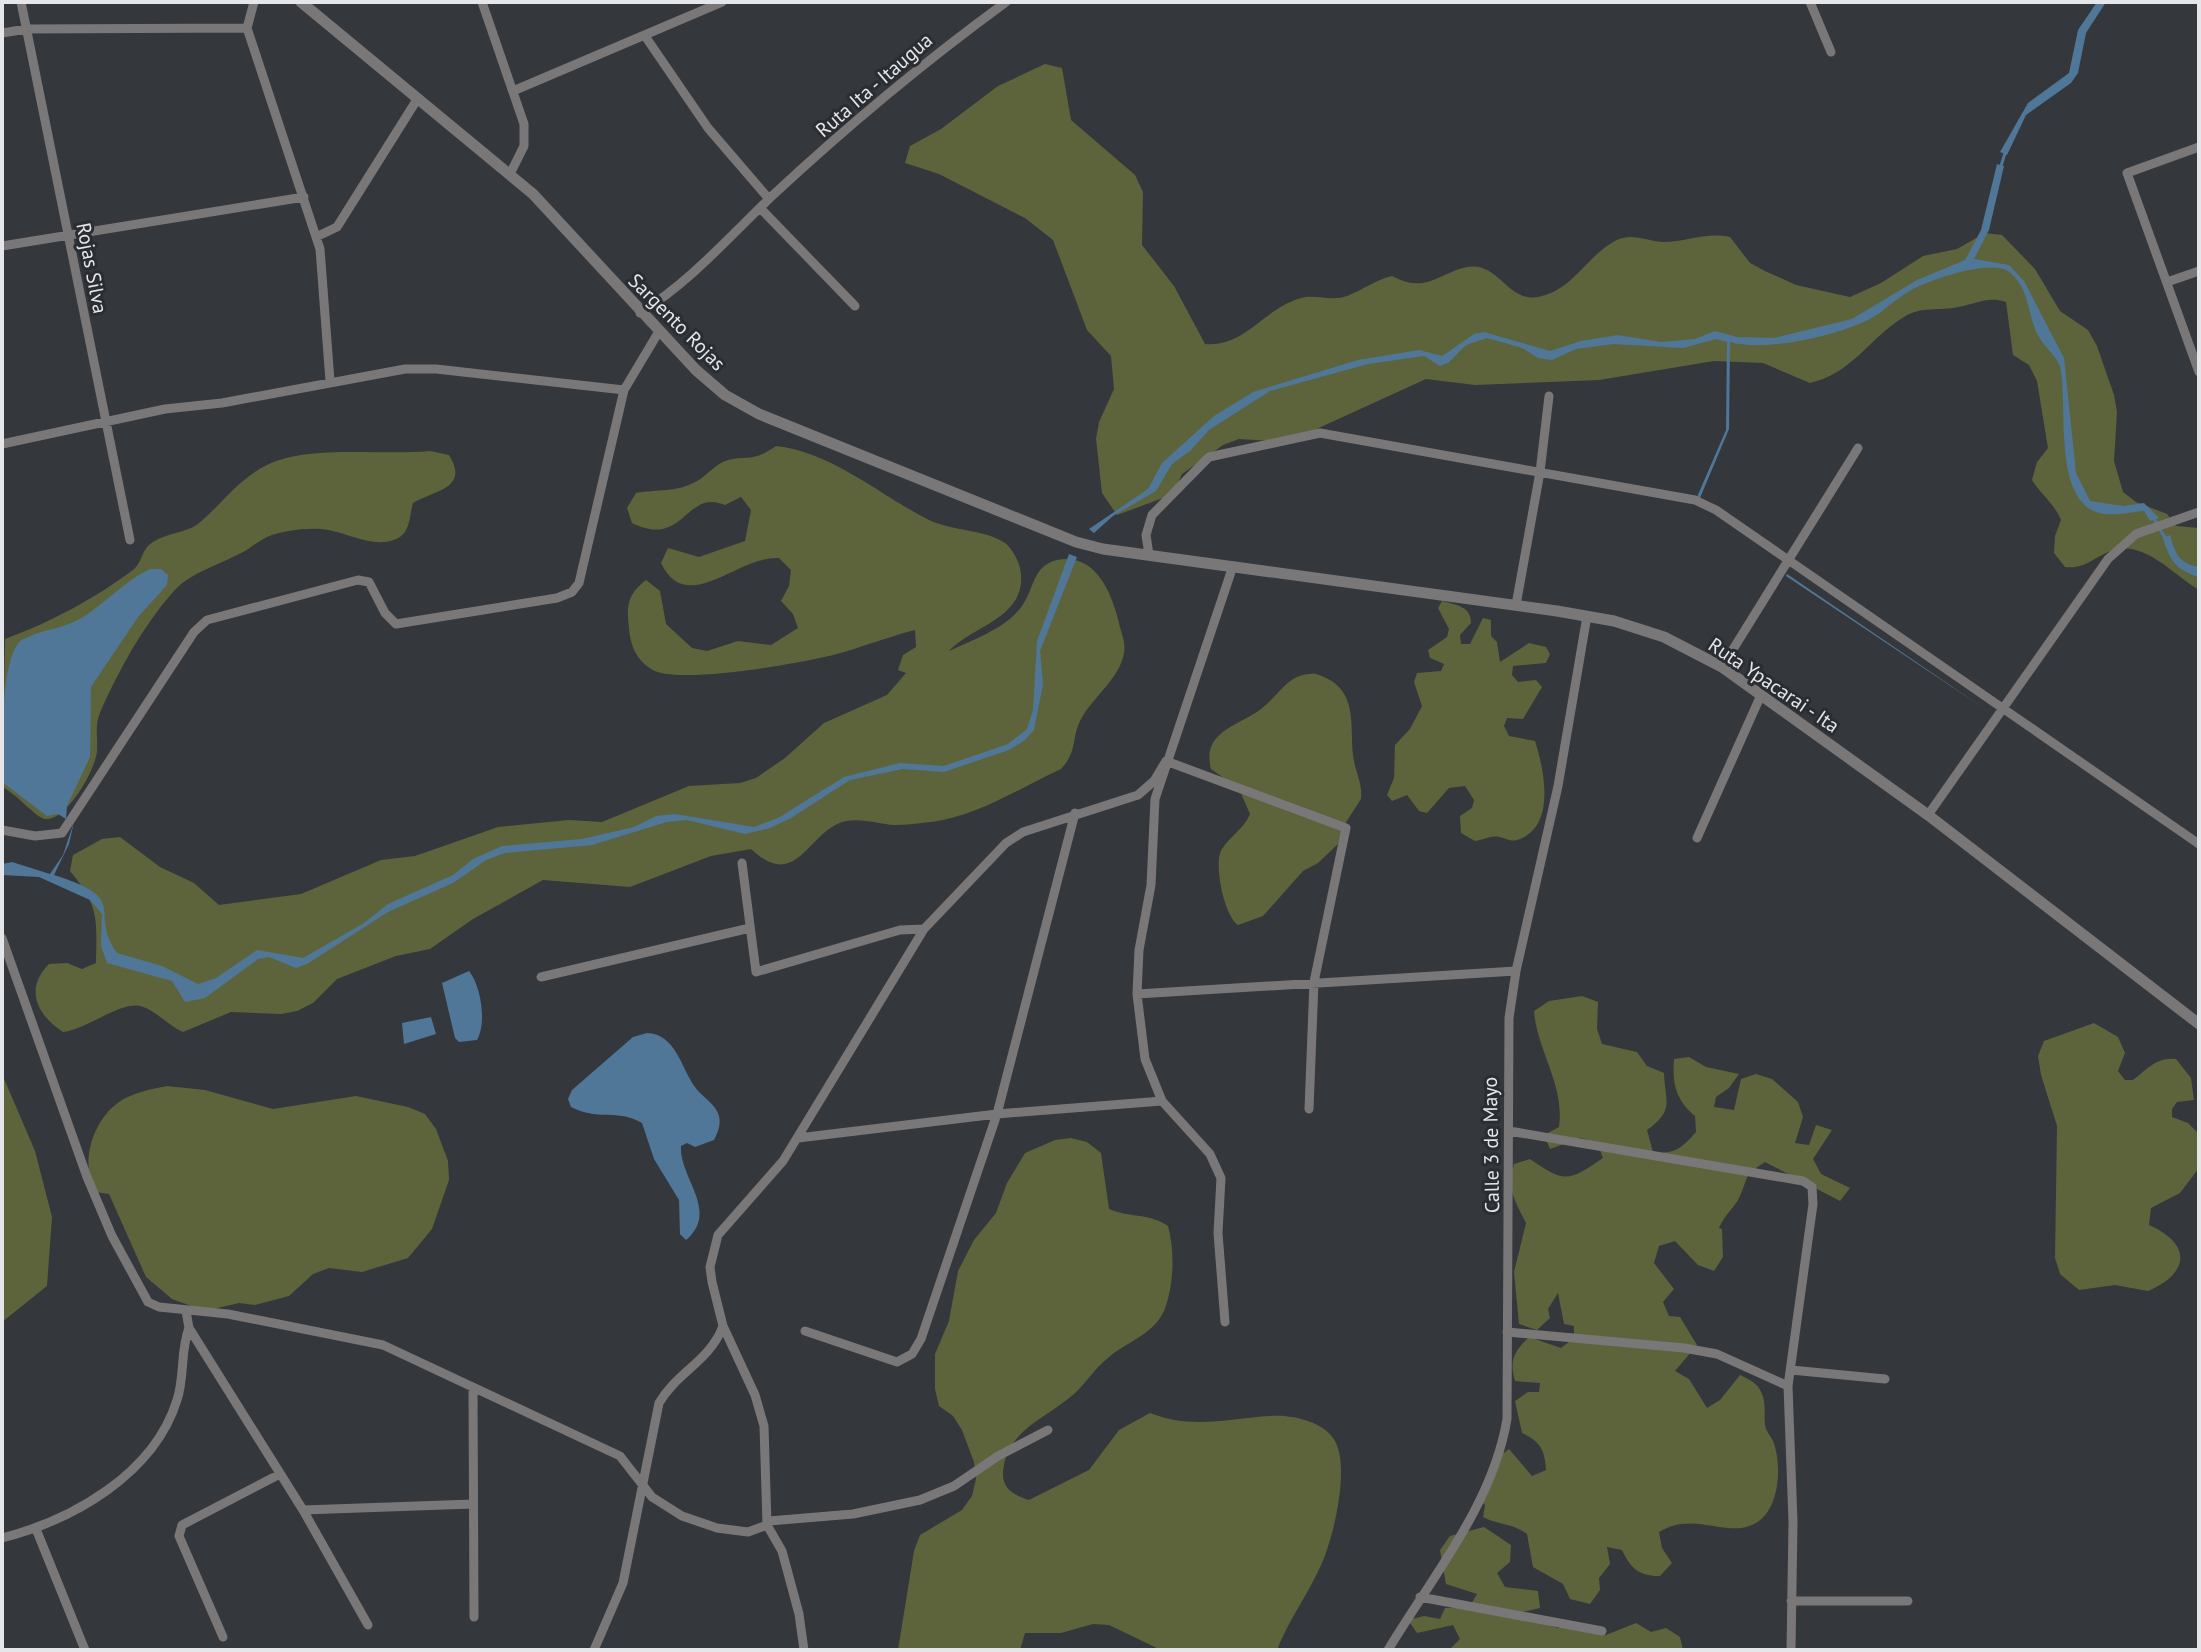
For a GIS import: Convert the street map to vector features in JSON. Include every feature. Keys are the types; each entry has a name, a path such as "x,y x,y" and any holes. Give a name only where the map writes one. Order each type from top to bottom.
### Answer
{"street":[{"name":"Rojas Silva","path":"21,2 130,540"},
{"path":"254,2 247,28 316,237 323,272 330,381"},
{"path":"482,2 524,124 524,146 510,174"},
{"path":"513,91 722,2"},
{"name":"Ruta Ita - Itaugua","path":"640,313 689,277 769,199 934,55 1006,2"},
{"path":"1810,2 1831,52"},
{"name":"Sargento Rojas","path":"305,3 510,174 658,333 725,395 759,414 1076,542 1103,549"},
{"path":"2,33 27,29 247,28"},
{"path":"645,36 708,128 769,199"},
{"path":"316,237 337,227 418,98"},
{"path":"2199,147 2127,173 2199,372"},
{"path":"2,246 304,197"},
{"path":"761,209 855,306"},
{"path":"2167,282 2199,271"},
{"path":"2,830 50,836 62,833 194,632 207,620 358,580 369,582 385,613 396,624 545,600 572,592 579,583 624,390 658,333"},
{"path":"2,444 105,425 165,409 222,403 405,369 436,369 624,390"},
{"path":"1516,605 1540,472 1549,396"},
{"path":"1149,555 1146,535 1152,515 1209,457 1232,449 1270,445 1297,435 1320,433 1698,501 1788,559 2199,844"},
{"path":"1722,667 1858,448"},
{"path":"1928,815 2001,707 2108,559 2136,534 2199,512"},
{"name":"Ruta Ypacarai - Ita","path":"1103,549 1587,616 1664,637 1722,667 1928,815 2199,1024"},
{"path":"1225,1322 1218,1233 1221,1178 1210,1154 1162,1101 1145,1059 1137,994 1139,950 1151,885 1155,799 1233,566"},
{"name":"Calle 3 de Mayo","path":"1388,1650 1498,1465 1507,1419 1509,1018 1516,971 1558,786 1587,616"},
{"path":"1697,838 1761,695"},
{"path":"804,1650 799,1614 782,1551 768,1523 764,1426 755,1395 723,1326 710,1267 718,1235 783,1161 924,929 1006,843 1023,832 1075,813 1138,795 1154,781 1166,761"},
{"path":"1166,761 1346,828 1314,982 1309,1109"},
{"path":"805,1331 897,1362 912,1354 921,1339 997,1114 1075,813"},
{"path":"742,863 756,972 900,930 924,929"},
{"path":"541,977 750,928"},
{"path":"2,938 87,1177 112,1236 148,1302 186,1311 228,1314 383,1345 473,1389 562,1426 620,1456 629,1463 640,1483 663,1505 697,1523 748,1532 768,1523 853,1514 920,1500 954,1486 998,1456 1048,1430"},
{"path":"1137,994 1516,971"},
{"path":"798,1138 997,1114 1162,1101"},
{"path":"1509,1131 1803,1181 1812,1187 1813,1204 1788,1386 1791,1650"},
{"path":"186,1311 189,1328 303,1510 368,1625"},
{"path":"594,1650 623,1583 640,1483 659,1403 669,1387 710,1352 723,1326"},
{"path":"2,1538 36,1529 116,1483 140,1464 170,1420 178,1397 184,1341 189,1328"},
{"path":"1507,1332 1684,1348 1717,1354 1788,1386"},
{"path":"1791,1370 1885,1379"},
{"path":"473,1389 474,1617"},
{"path":"223,1637 179,1536 182,1525 280,1474"},
{"path":"303,1510 473,1504"},
{"path":"36,1529 85,1650"},
{"path":"1420,1597 1602,1631"},
{"path":"1791,1601 1908,1601"}],"green space":[{"path":"1045,64 1062,68 1071,120 1135,175 1143,192 1142,245 1174,286 1205,344 1231,340 1298,299 1341,298 1392,276 1423,283 1456,270 1478,267 1488,270 1521,295 1542,296 1572,279 1605,247 1627,237 1671,242 1713,236 1730,237 1750,263 1765,271 1796,285 1850,297 1881,283 1923,256 1957,249 1985,233 2002,235 2035,269 2060,311 2088,330 2097,346 2114,395 2117,412 2114,461 2123,492 2136,502 2167,514 2176,526 2199,528 2199,590 2158,560 2135,550 2111,551 2084,565 2072,567 2065,567 2054,553 2055,536 2061,520 2032,480 2037,462 2048,448 2037,381 2029,365 2013,355 2006,302 1993,300 1924,310 1904,317 1838,371 1810,383 1763,363 1714,361 1599,380 1475,385 1426,379 1288,442 1239,439 1223,445 1182,474 1176,488 1163,498 1117,515 1102,493 1096,439 1099,422 1114,389 1111,356 1087,330 1053,240 1025,218 939,174 905,163 910,146 941,129 998,86"},
{"path":"776,446 797,450 836,466 929,520 988,535 1008,546 1021,571 1020,590 1014,602 1006,612 949,651 988,633 1015,614 1026,599 1038,572 1049,563 1071,559 1082,562 1100,578 1116,612 1124,653 1112,679 1081,719 1070,756 1061,769 998,801 948,819 895,825 846,821 821,835 791,862 780,864 767,861 751,849 711,856 630,887 543,880 473,919 430,949 396,956 337,979 313,1003 297,1011 281,1014 231,1012 183,1032 140,1006 123,1008 63,1032 46,1018 36,992 41,973 49,964 67,963 82,969 96,963 94,913 86,894 70,871 73,855 102,839 120,837 160,867 194,883 219,905 301,894 381,860 415,856 498,827 569,820 602,822 689,786 740,783 756,778 785,758 824,723 887,695 906,673 898,670 903,655 916,647 915,630 817,659 711,674 664,674 641,661 632,646 628,606 635,590 646,580 660,591 666,624 692,648 707,651 738,641 771,645 798,628 793,614 781,601 789,586 791,570 779,558 763,560 699,585 684,585 672,578 661,563 668,548 699,557 745,541 751,510 741,497 725,505 712,502 701,504 663,529 650,529 632,523 627,508 636,493 682,487 697,481 723,462 753,457"},
{"path":"430,451 449,455 455,475 447,487 413,503 407,528 396,539 368,541 320,529 279,533 180,585 142,633 116,679 99,716 97,751 91,770 62,812 45,819 2,787 5,639 72,609 103,591 136,567 149,545 198,524 239,485 267,465 324,453"},
{"path":"1442,601 1462,607 1470,617 1471,623 1460,635 1461,644 1470,644 1483,618 1491,620 1491,636 1497,642 1500,662 1529,643 1546,647 1550,654 1546,663 1513,666 1512,675 1518,682 1536,680 1542,687 1523,719 1507,718 1504,726 1509,736 1535,741 1544,781 1543,811 1538,823 1530,833 1517,840 1490,837 1475,841 1461,833 1460,816 1472,808 1474,800 1465,786 1449,788 1427,813 1419,811 1407,795 1392,801 1387,795 1394,778 1395,745 1410,729 1422,706 1414,682 1417,673 1441,671 1444,664 1430,658 1428,650 1447,637 1449,629 1438,608"},
{"path":"1306,674 1316,674 1339,687 1349,706 1361,799 1343,827 1338,844 1318,863 1303,871 1263,916 1238,925 1224,900 1219,865 1225,844 1250,814 1239,789 1211,769 1209,756 1212,746 1224,731 1261,709 1292,680"},
{"path":"1582,996 1598,1002 1597,1029 1602,1044 1637,1052 1647,1066 1664,1073 1665,1111 1647,1130 1653,1152 1677,1149 1696,1132 1695,1116 1679,1098 1674,1076 1674,1059 1689,1057 1706,1067 1739,1074 1729,1088 1716,1097 1714,1107 1734,1110 1741,1079 1756,1074 1772,1079 1798,1102 1803,1117 1795,1143 1809,1145 1816,1125 1832,1130 1813,1159 1821,1174 1850,1188 1840,1201 1765,1162 1749,1175 1738,1200 1719,1228 1722,1229 1723,1257 1714,1271 1698,1265 1675,1241 1659,1246 1654,1263 1674,1289 1663,1302 1669,1316 1680,1317 1697,1345 1675,1371 1689,1379 1707,1408 1720,1400 1740,1375 1756,1384 1763,1398 1766,1427 1778,1461 1775,1495 1766,1514 1748,1527 1686,1524 1659,1532 1662,1548 1672,1563 1660,1576 1641,1573 1632,1567 1622,1550 1607,1547 1610,1564 1599,1578 1600,1590 1590,1604 1570,1599 1563,1584 1533,1567 1527,1534 1483,1517 1485,1505 1481,1501 1496,1459 1509,1449 1532,1476 1546,1470 1540,1447 1522,1433 1515,1401 1528,1392 1539,1392 1540,1383 1515,1381 1513,1362 1516,1352 1529,1337 1561,1348 1574,1338 1574,1326 1564,1324 1558,1293 1548,1309 1550,1318 1537,1330 1519,1324 1514,1272 1526,1223 1513,1194 1511,1180 1514,1164 1530,1159 1559,1176 1566,1176 1582,1172 1603,1158 1597,1143 1581,1138 1550,1149 1544,1135 1559,1127 1560,1112 1555,1082 1540,1040 1534,1011 1549,1001"},
{"path":"2094,1023 2118,1037 2125,1053 2118,1071 2125,1080 2133,1080 2153,1065 2169,1059 2176,1059 2191,1078 2194,1100 2177,1102 2172,1109 2172,1117 2188,1123 2199,1134 2199,1168 2180,1193 2151,1208 2149,1225 2173,1241 2179,1249 2180,1258 2172,1276 2148,1291 2115,1285 2079,1290 2060,1274 2055,1258 2057,1126 2038,1056 2044,1041"},
{"path":"2,1074 35,1151 52,1217 47,1286 2,1322"},
{"path":"167,1086 205,1090 273,1109 356,1096 408,1107 425,1114 436,1129 448,1161 449,1180 432,1229 408,1258 362,1272 329,1268 313,1274 289,1296 255,1305 239,1303 205,1311 172,1299 146,1277 109,1194 95,1192 89,1168 91,1143 110,1110 130,1096"},
{"path":"1071,1138 1087,1142 1101,1153 1109,1209 1154,1219 1168,1226 1172,1258 1170,1291 1164,1311 1153,1326 1115,1352 1074,1394 1020,1435 1006,1458 1003,1472 1005,1483 1014,1493 1029,1500 1089,1470 1119,1430 1150,1413 1196,1422 1288,1416 1317,1425 1331,1436 1340,1455 1335,1520 1322,1563 1277,1650 1161,1650 1109,1625 1093,1624 1061,1633 1025,1633 1020,1650 898,1650 914,1551 920,1535 962,1510 972,1496 976,1479 974,1462 962,1430 953,1416 939,1406 935,1389 935,1354 949,1321 958,1271 974,1240 996,1213 1007,1183 1025,1153 1055,1140"},
{"path":"1484,1527 1511,1545 1510,1562 1497,1573 1505,1587 1538,1591 1540,1608 1510,1615 1558,1628 1573,1623 1606,1635 1636,1623 1651,1632 1666,1628 1680,1637 1683,1650 1449,1650 1460,1639 1453,1625 1417,1633 1408,1620 1424,1616 1440,1619 1445,1608 1469,1608 1477,1594 1446,1584 1440,1550 1450,1536"}],"water":[{"path":"2097,2 2106,2 2086,33 2078,73 2071,83 2026,115 2007,155 2000,152 2028,103 2069,73 2078,30"},
{"path":"1997,164 2004,166 1989,230 1974,259 2009,265 2024,281 2064,358 2076,473 2090,501 2123,506 2144,503 2159,518 2150,521 2144,511 2103,514 2090,509 2079,498 2067,463 2060,366 2039,337 2021,286 2008,271 1987,268 1958,272 1917,287 1868,320 1838,332 1781,344 1745,345 1730,342 1729,429 1700,498 1697,497 1726,430 1727,342 1716,339 1683,348 1613,344 1576,349 1552,360 1538,358 1522,348 1487,338 1466,345 1448,363 1440,366 1424,356 1368,364 1270,391 1209,430 1190,451 1172,464 1156,491 1113,516 1094,533 1089,529 1148,489 1162,463 1214,416 1253,392 1358,360 1419,350 1442,356 1474,334 1484,332 1550,351 1581,341 1618,335 1661,342 1695,339 1715,331 1737,337 1774,338 1852,319 1917,280 1965,260 1981,230"},
{"path":"2170,535 2179,557 2199,567 2199,577 2179,568 2171,559 2163,538"},
{"path":"1069,554 1077,557 1040,651 1043,684 1034,730 1009,750 944,772 903,769 850,780 791,818 770,828 745,834 687,820 667,822 592,845 505,853 486,860 453,883 388,912 307,964 296,968 269,957 258,959 205,998 185,1002 172,981 107,963 101,946 102,914 90,900 39,877 2,875 2,864 12,862 50,874 63,855 74,822 69,844 54,875 78,884 101,899 109,938 117,953 162,966 198,984 216,978 257,950 303,958 364,923 388,904 453,875 473,859 502,846 582,839 634,827 656,816 675,814 754,827 778,818 844,777 900,763 944,766 1008,744 1027,729 1033,710 1037,641"},
{"path":"150,569 161,569 168,575 167,585 138,617 91,687 90,757 67,806 66,819 58,814 47,816 2,782 6,684 15,649 22,640 80,619"},
{"path":"1787,574 1988,711 1786,576"},
{"path":"469,971 479,995 482,1024 477,1040 459,1042 455,1038 442,983"},
{"path":"431,1017 436,1034 404,1044 402,1023"},
{"path":"647,1033 665,1039 677,1053 695,1087 719,1116 719,1128 714,1140 695,1147 687,1143 681,1146 682,1158 699,1206 695,1229 686,1240 680,1234 679,1200 654,1159 642,1123 624,1116 591,1114 571,1107 568,1099 572,1090 633,1037"}],"waterway":[{"path":"2001,166 2006,150"},
{"path":"2153,517 2165,538"}]}
